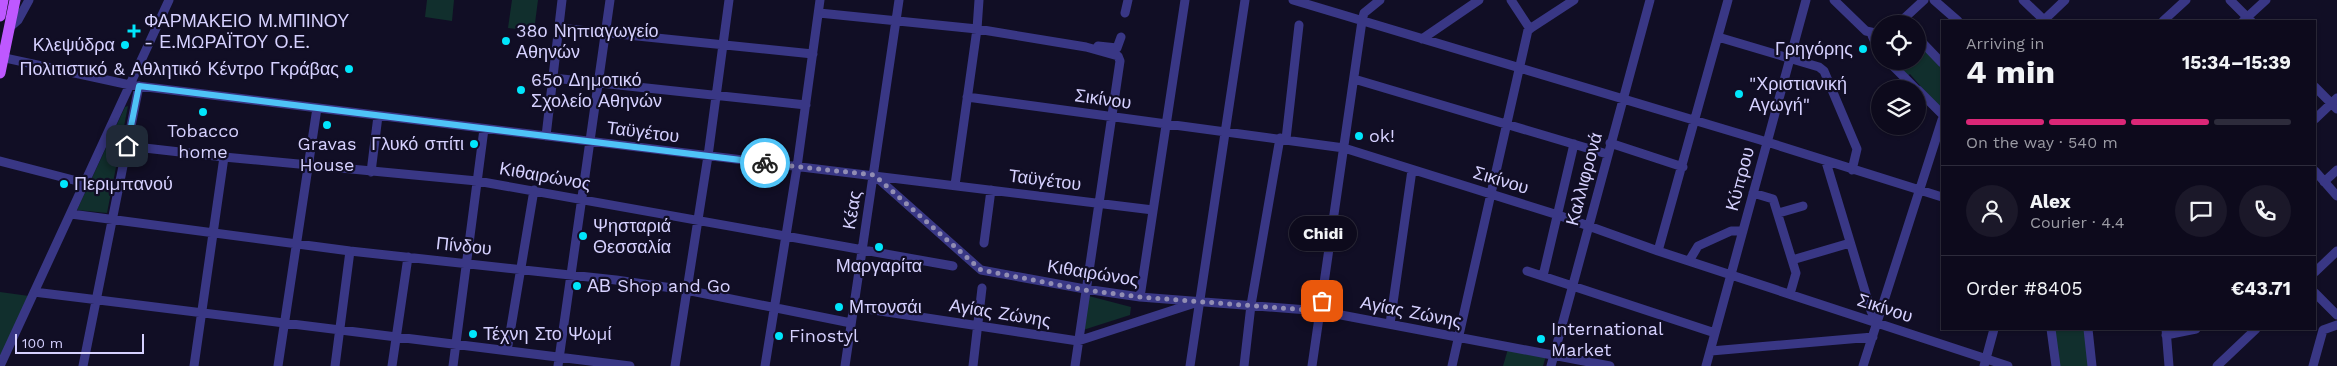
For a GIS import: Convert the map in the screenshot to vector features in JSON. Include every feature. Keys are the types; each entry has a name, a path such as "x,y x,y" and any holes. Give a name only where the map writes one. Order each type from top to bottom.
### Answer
{"main road":[{"path":"0,16 3,0"},
{"path":"0,73 15,0"}],"street":[{"path":"10,27 18,20 29,0"},
{"path":"0,366 85,183 134,86 169,0"},
{"path":"546,136 562,0"},
{"path":"559,361 610,0"},
{"path":"675,366 708,156 729,0"},
{"path":"765,366 773,308 787,238 806,105 819,13 817,0"},
{"name":"Κέας","path":"845,366 900,0"},
{"path":"955,186 977,30 979,0"},
{"path":"1125,13 1128,0"},
{"path":"1140,297 1185,0"},
{"path":"1190,366 1245,0"},
{"path":"1293,0 1695,120 1941,197"},
{"path":"1312,366 1362,21 1364,13 1380,0"},
{"path":"1422,39 1479,0"},
{"path":"1511,0 1530,29"},
{"path":"1452,366 1530,29 1560,4 1574,0"},
{"name":"Καλλιφρονά","path":"1551,366 1650,0"},
{"path":"1658,251 1683,167 1728,0"},
{"name":"Κύπρου","path":"1706,366 1806,0"},
{"path":"1834,0 1863,29 1871,32"},
{"path":"1908,15 1924,0"},
{"path":"1934,0 1957,20"},
{"path":"2024,0 2043,20"},
{"path":"2045,20 2065,0"},
{"path":"2164,20 2186,0"},
{"path":"2230,0 2247,20 2266,0"},
{"path":"819,13 977,30 1086,47 1118,56 1120,61 1097,203 1075,366"},
{"path":"1244,366 1251,305 1283,139 1299,25"},
{"path":"559,28 723,43 813,54"},
{"path":"1086,47 1117,48 1121,37"},
{"path":"1718,37 1819,67 1824,71 1857,149 1852,170"},
{"path":"1926,46 1941,62"},
{"name":"Ταϋγέτου","path":"2,57 134,86 1153,210"},
{"path":"1897,70 1908,80"},
{"path":"553,78 806,105"},
{"path":"1354,79 1607,154"},
{"path":"82,366 127,146 134,86"},
{"path":"2316,88 2335,104 2316,118"},
{"name":"Σικίνου","path":"967,97 1344,148 1492,193 1658,251 1877,323 1985,362 2008,366"},
{"path":"1926,98 1941,113"},
{"path":"278,366 318,108"},
{"path":"372,172 378,116"},
{"path":"1863,366 1941,123"},
{"path":"453,366 484,129"},
{"path":"1610,143 1683,167"},
{"path":"1543,276 1574,144"},
{"name":"Κιθαιρώνος","path":"127,146 309,166 477,181 787,238 953,266"},
{"path":"194,366 224,157"},
{"path":"0,161 85,183"},
{"path":"1826,162 1870,311 1877,323"},
{"path":"1390,324 1412,170"},
{"path":"2324,182 2337,170"},
{"path":"2316,172 2337,196"},
{"name":"Κιθαιρώνος","path":"874,175 981,270 1085,290 1140,297 1200,301"},
{"path":"507,351 534,190"},
{"path":"984,243 991,190"},
{"path":"1753,192 1773,199 1779,212 1796,276 1790,294"},
{"path":"1779,212 1803,206"},
{"name":"Πίνδου","path":"71,214 350,251 467,262 686,290 851,322"},
{"path":"1689,261 1698,246 1731,231 1743,231"},
{"path":"1792,260 1850,242"},
{"path":"335,366 350,251"},
{"path":"2316,271 2337,251"},
{"path":"392,366 408,257"},
{"path":"1527,271 1715,333"},
{"path":"973,366 982,288"},
{"path":"34,292 507,351 559,361 630,366"},
{"path":"2316,294 2337,315"},
{"name":"Αγίας Ζώνης","path":"854,307 1078,341 1200,301 1320,311 1610,366"},
{"path":"2313,366 2323,330 2337,324"},
{"path":"1985,362 1994,330"},
{"path":"2051,330 2056,366"},
{"path":"2088,330 2092,366"},
{"path":"2169,366 2166,332 2186,330"},
{"path":"2217,366 2255,330"},
{"path":"1710,350 1872,337"}],"green space":[{"path":"427,0 454,0 452,21 425,17"},
{"path":"512,0 538,0 534,31 508,28"},
{"path":"1926,51 1941,65 1940,109 1926,93 1926,80 1915,80 1910,74 1906,77 1899,70 1926,70"},
{"path":"128,106 107,213 77,210 125,107"},
{"path":"0,292 29,296 0,357"},
{"path":"1085,295 1131,307 1130,315 1080,331"},
{"path":"2054,330 2085,330 2089,366 2059,366"},
{"path":"1508,349 1546,356 1543,366 1503,366"}],"way so far":[{"path":"765,163 874,175 981,270 1085,290 1140,297 1320,311 1322,301"}],"place":[{"name":"ΦΑΡΜΑΚΕΙΟ Μ.ΜΠΙΝΟΥ - Ε.ΜΩΡΑΪΤΟΥ Ο.Ε.","path":"134,31"},
{"name":"38ο Νηπιαγωγείο Αθηνών","path":"506,41"},
{"name":"Κλεψύδρα","path":"125,45"},
{"name":"Γρηγόρης","path":"1863,49"},
{"name":"Πολιτιστικό & Αθλητικό Κέντρο Γκράβας","path":"349,69"},
{"name":"65ο Δημοτικό Σχολείο Αθηνών","path":"521,90"},
{"name":"\"Χριστιανική Αγωγή\"","path":"1739,94"},
{"name":"Tobacco home","path":"203,112"},
{"name":"Gravas House","path":"327,125"},
{"name":"ok!","path":"1359,136"},
{"name":"Γλυκό σπίτι","path":"474,144"},
{"name":"Περιμπανού","path":"64,184"},
{"name":"Ψησταριά Θεσσαλία","path":"583,236"},
{"name":"Μαργαρίτα","path":"879,247"},
{"name":"ΑΒ Shop and Go","path":"577,286"},
{"name":"Chidi","path":"1322,301"},
{"name":"Μπονσάι","path":"839,307"},
{"name":"Τέχνη Στο Ψωμί","path":"473,334"},
{"name":"Finostyl","path":"779,336"},
{"name":"International Market","path":"1541,339"}],"route":[{"path":"127,146 139,86 765,163"}]}
